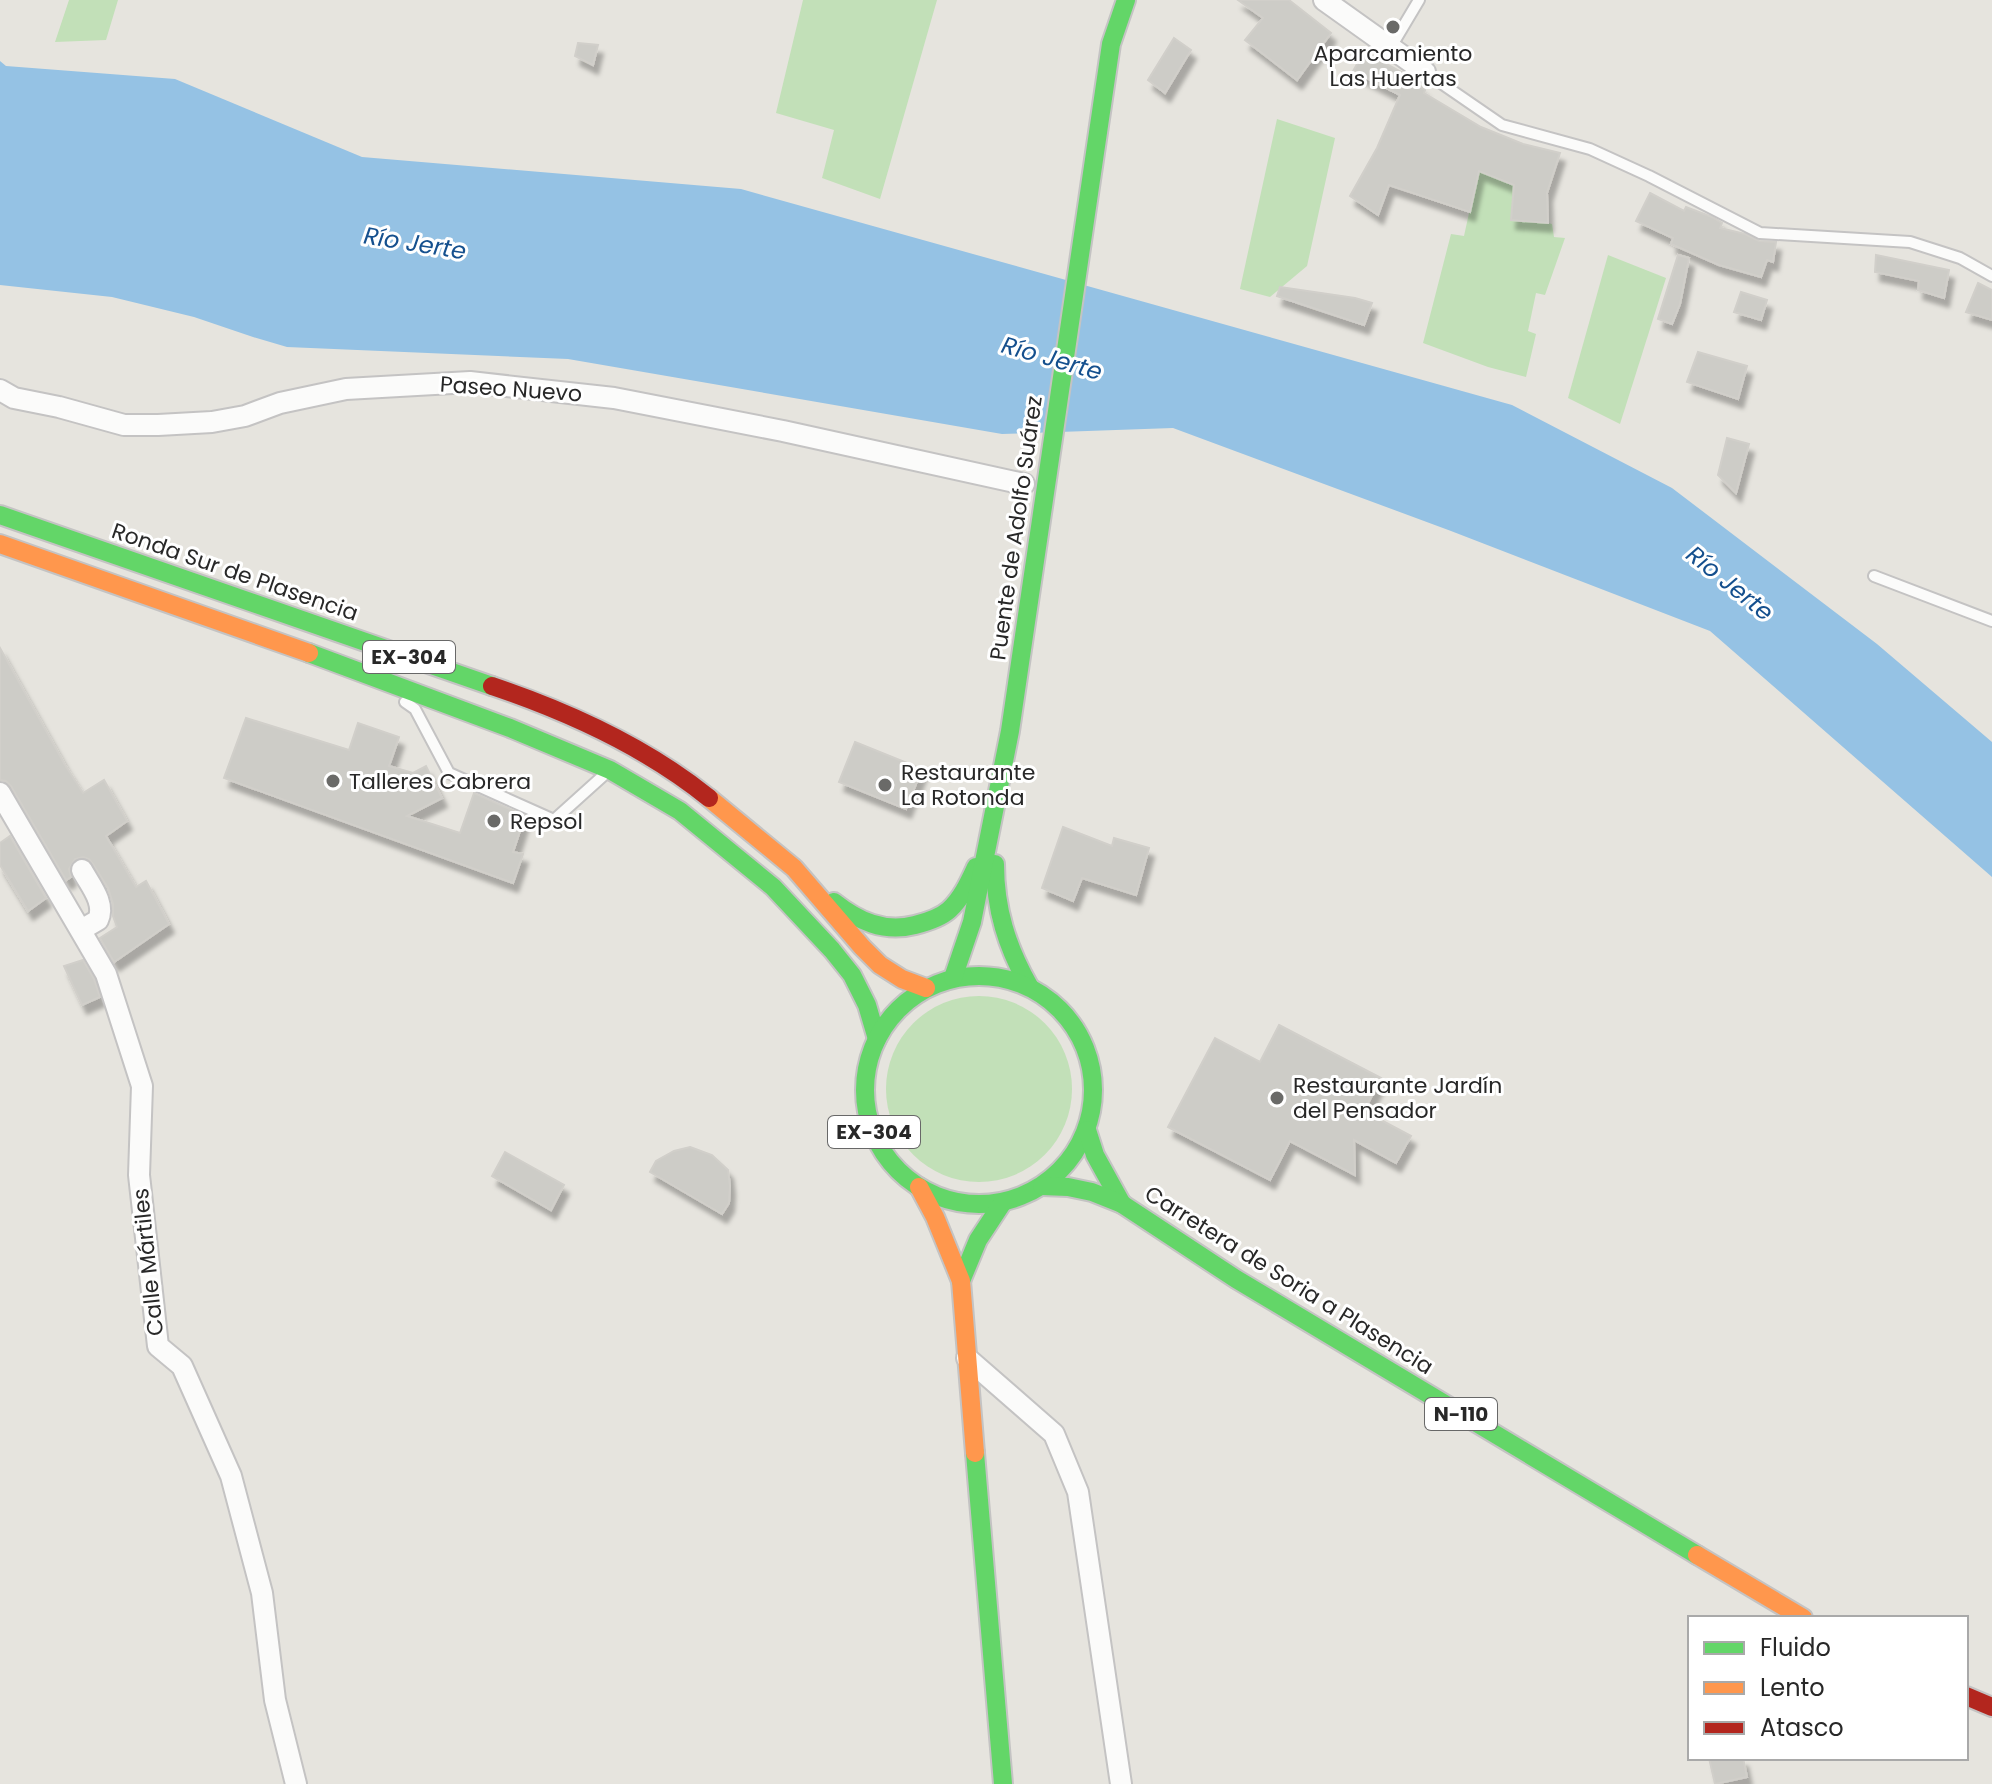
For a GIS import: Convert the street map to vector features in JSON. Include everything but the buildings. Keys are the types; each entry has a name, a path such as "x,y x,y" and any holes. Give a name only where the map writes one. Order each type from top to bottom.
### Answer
{"main road":[{"path":"1110,0 1112,41"},
{"path":"1112,41 1126,0"},
{"name":"Puente de Adolfo Suárez","path":"1000,786 1112,41"},
{"name":"Ronda Sur de Plasencia","path":"0,515 508,691 607,732 689,782 794,868 880,965 902,979 926,988"},
{"name":"EX-304","path":"0,544 349,667 610,770 680,811 773,887 852,975 867,1005 877,1039"},
{"path":"0,553 58,564"},
{"path":"953,978 972,922 1000,786"},
{"path":"1000,786 994,882 1001,923 1011,955 1029,986"},
{"path":"794,868 849,915 878,927 904,928 930,921 950,909 972,876 989,838"},
{"name":"EX-304","path":"991,976 1029,986 1057,1005 1078,1032 1091,1063 1094,1097 1087,1130 1069,1162 1042,1186 1023,1196 1003,1202 968,1203 935,1195 901,1172 885,1153 874,1132 867,1109 865,1085 869,1061 877,1039 897,1010 926,988 953,978 991,976"},
{"name":"N-110","path":"1087,1130 1095,1155 1122,1204"},
{"name":"N-110","path":"1042,1186 1092,1192 1122,1204"},
{"path":"919,1187 961,1281 1003,1784"},
{"path":"961,1281 984,1226 1003,1202"},
{"name":"Carretera de Soria a Plasencia","path":"1122,1204 1249,1288 1800,1616"},
{"path":"1968,1697 1992,1707"}],"street":[{"path":"1324,0 1425,72"},
{"name":"Paseo Nuevo","path":"0,390 14,398 124,425 158,425 212,422 245,416 280,403 346,389 484,383 614,398 799,434 1024,484"},
{"name":"Calle Mártiles","path":"0,793 106,974 142,1086 139,1175 158,1346 182,1366 231,1476 262,1593 275,1700 296,1784"},
{"path":"81,930 98,920 101,910 100,902 82,870"},
{"path":"967,1358 1054,1434 1078,1492 1121,1784"}],"lane":[{"path":"1391,47 1419,0"},
{"path":"1425,72 1502,125 1590,149 1760,233 1910,242 1960,258 1992,276"},
{"path":"1874,576 1992,621"},
{"path":"349,667 415,709 449,773 554,820 610,770"}],"green space":[{"path":"69,0 118,0 106,40 55,42"},
{"path":"803,0 937,0 880,199 822,178 834,130 776,113"},
{"path":"1277,119 1335,138 1307,266 1270,297 1240,289"},
{"path":"1468,167 1514,185 1512,220 1552,224 1554,237 1565,238 1545,295 1536,293 1528,331 1536,334 1526,377 1488,367 1423,343 1451,234 1464,236 1473,195"},
{"path":"1608,255 1666,278 1620,424 1568,398"},
{"path":"979,996 1014,1003 1045,1023 1065,1054 1072,1089 1065,1124 1045,1155 1014,1175 979,1182 944,1175 913,1155 893,1124 886,1089 893,1054 913,1023 944,1003"}],"water":[{"name":"Río Jerte","path":"0,61 6,66 175,79 362,157 741,189 1512,405 1672,488 1877,644 1992,742 1992,877 1710,631 1173,428 1002,434 568,359 287,347 194,317 112,297 0,285"}],"traffic: fast":[{"path":"953,978 972,922 1010,731 1111,44 1126,0"},
{"path":"0,515 492,686"},
{"path":"309,653 510,728 610,770 680,811 773,887 832,950 852,975 867,1005 877,1039"},
{"path":"995,864 997,897 1004,927 1014,957 1029,986"},
{"path":"834,902 872,924 893,927 915,925 949,910 976,867"},
{"path":"979,976 1001,978 1023,985 1042,995 1059,1010 1074,1027 1084,1046 1091,1068 1093,1090 1091,1112 1084,1134 1074,1153 1059,1170 1042,1185 1023,1195 1001,1202 979,1204 957,1202 935,1195 916,1185 899,1170 884,1153 874,1134 867,1112 865,1090 867,1068 874,1046 884,1027 899,1010 916,995 935,985 957,978 979,976"},
{"path":"1087,1130 1095,1155 1122,1204"},
{"path":"1042,1186 1092,1192 1122,1204 1236,1279 1697,1555"},
{"path":"961,1281 978,1240 1003,1202"},
{"path":"975,1453 1003,1784"}],"traffic: slow":[{"path":"0,544 309,653"},
{"path":"709,798 794,868 880,965 902,979 926,988"},
{"path":"919,1187 961,1281 975,1453"},
{"path":"1697,1555 1800,1616"}],"traffic: jam":[{"path":"492,686 550,707 606,733 659,763 709,798"},
{"path":"1968,1697 1992,1707"}],"place":[{"name":"Aparcamiento Las Huertas","path":"1393,27"},
{"name":"Talleres Cabrera","path":"333,781"},
{"name":"Restaurante La Rotonda","path":"885,785"},
{"name":"Repsol","path":"494,821"},
{"name":"Restaurante Jardín del Pensador","path":"1277,1098"}]}
